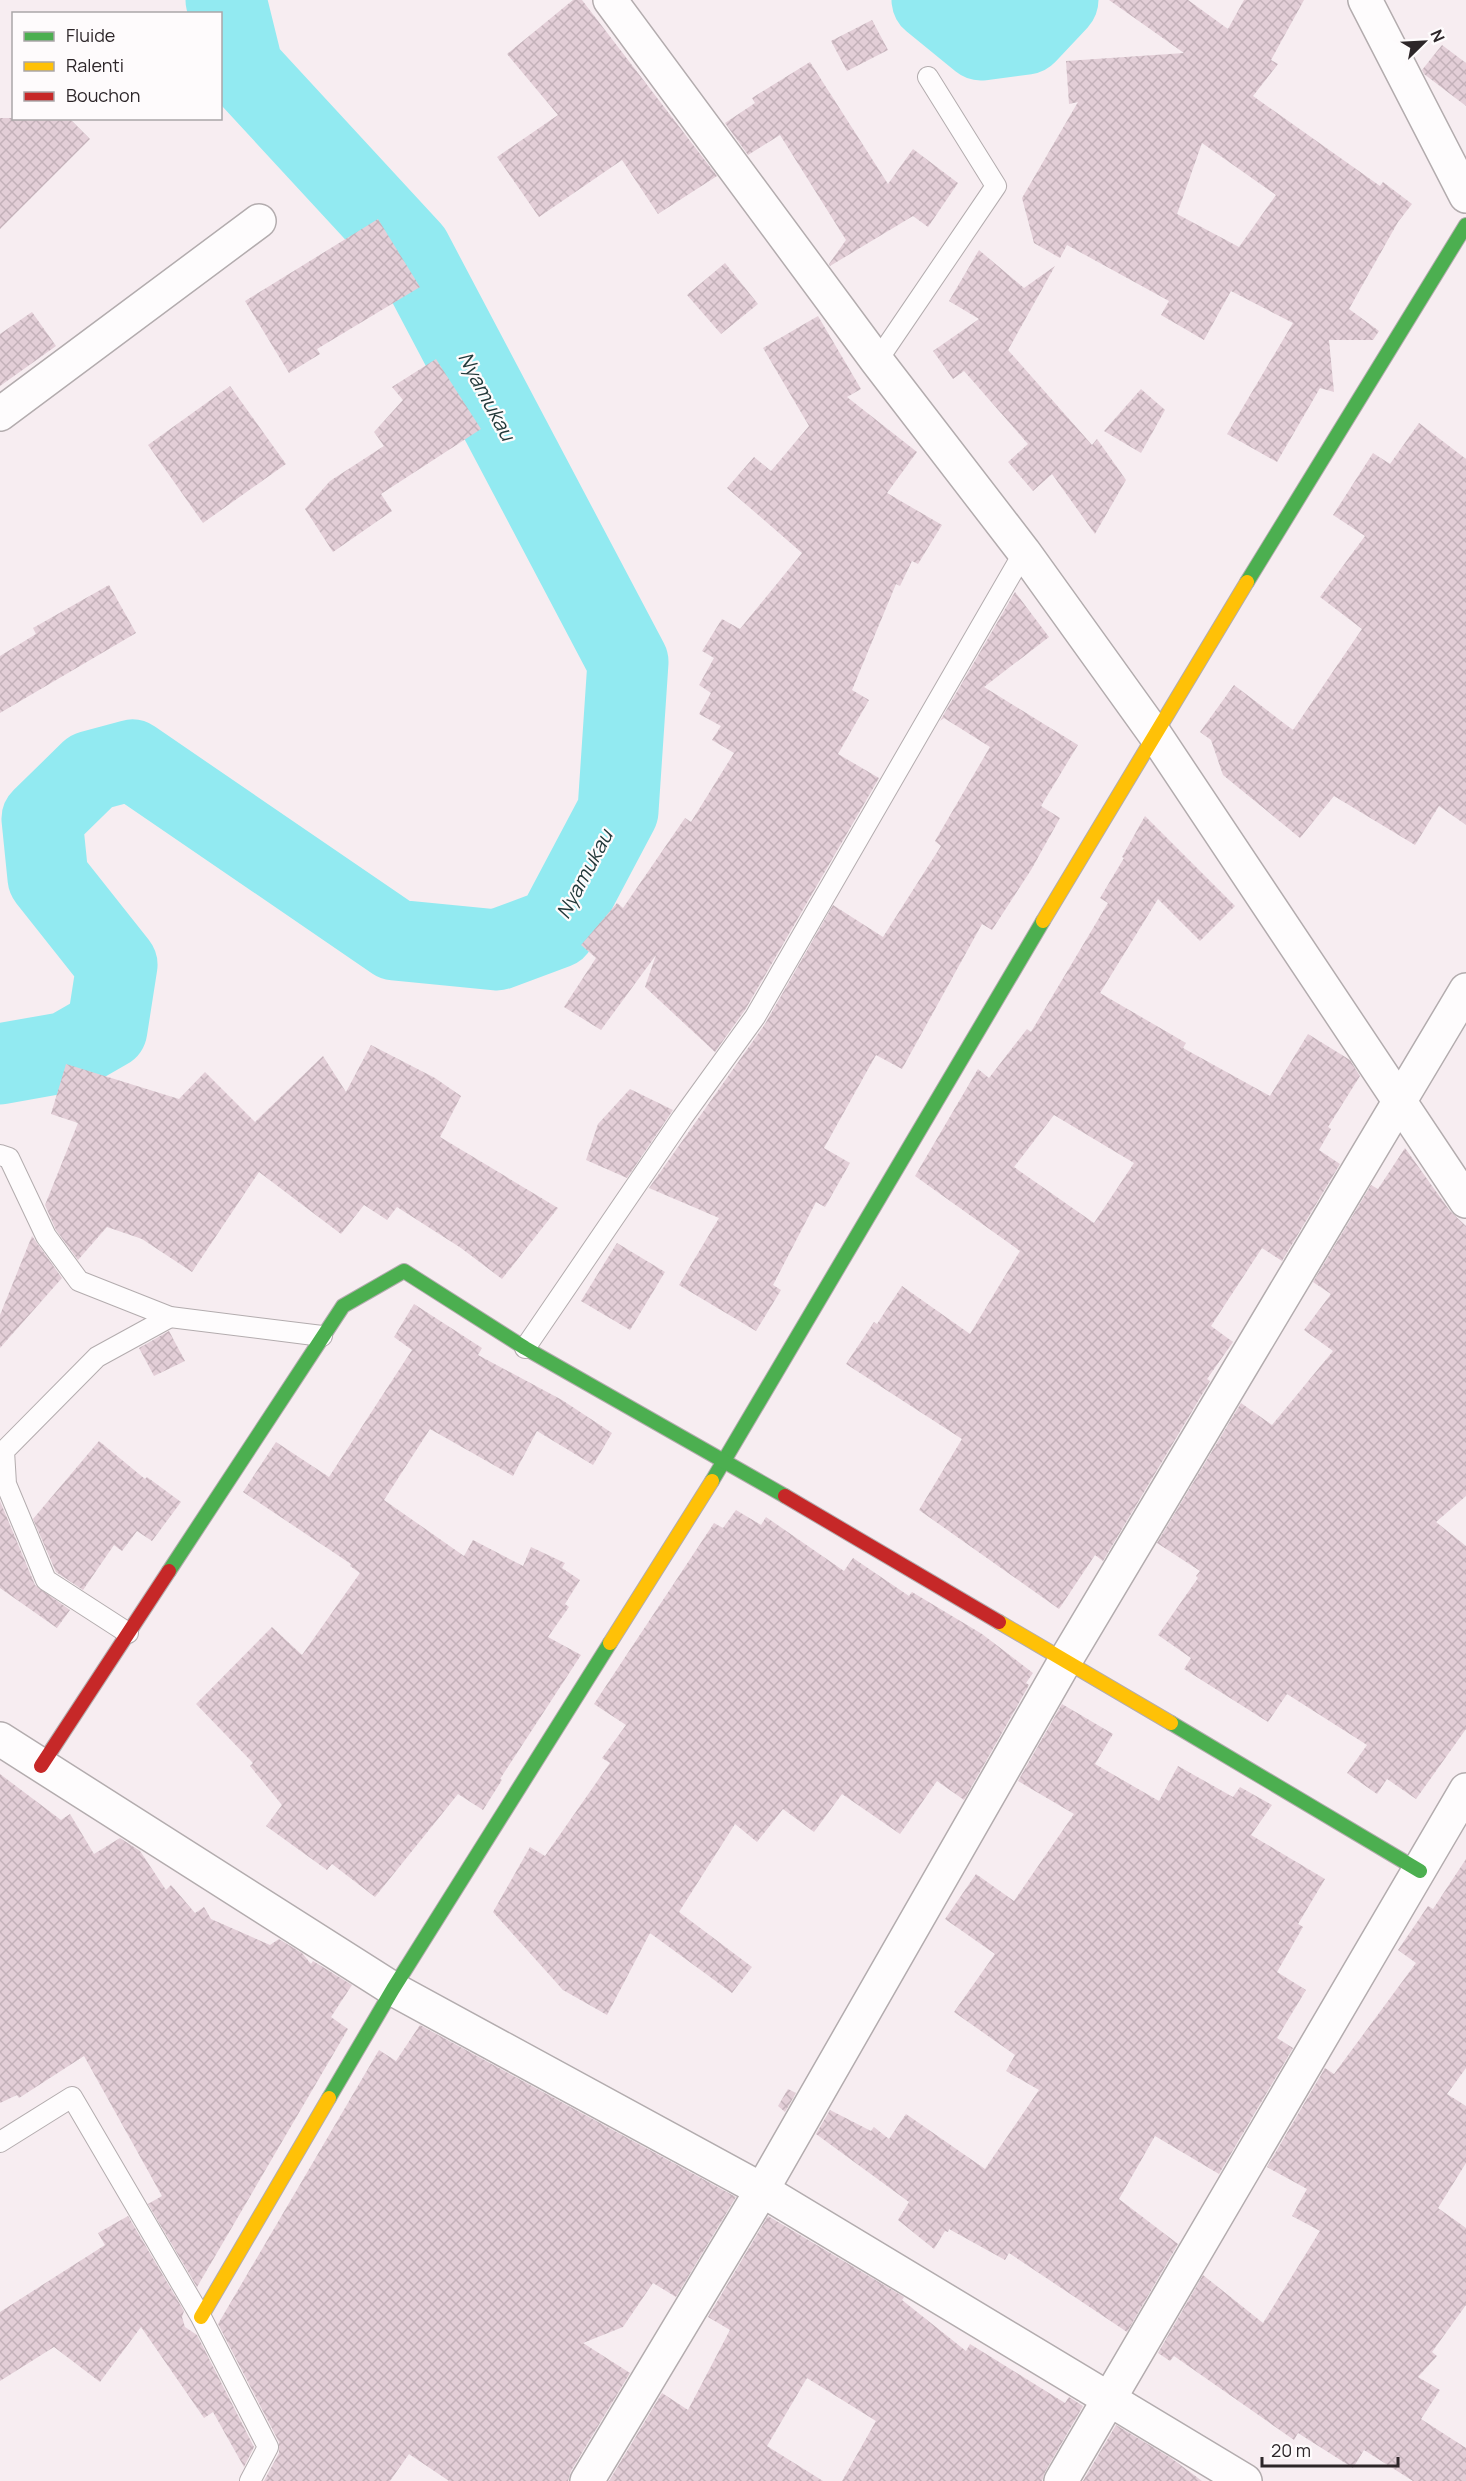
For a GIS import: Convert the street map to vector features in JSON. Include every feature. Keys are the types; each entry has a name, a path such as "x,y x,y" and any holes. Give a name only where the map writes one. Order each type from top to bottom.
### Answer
{"street":[{"path":"610,0 878,361 1024,552 1154,733 1466,1201"},
{"path":"1365,0 1466,196"},
{"path":"0,414 259,221"},
{"path":"201,2317 393,1989 724,1460 1154,733 1466,225"},
{"path":"587,2481 762,2190 1065,1661 1466,990"},
{"path":"41,1766 322,1336 344,1306 404,1271 525,1348 724,1460 1420,1871"},
{"path":"0,1739 393,1989 762,2190 1245,2481"},
{"path":"1061,2481 1466,1790"}],"lane":[{"path":"878,361 996,186 928,77"},
{"path":"525,1348 682,1118 755,1017 1024,552"},
{"path":"0,1155 9,1158 46,1236 79,1281 170,1317 322,1336"},
{"path":"128,1633 46,1580 6,1484 4,1451 97,1357 170,1317"},
{"path":"0,2142 72,2097 201,2317 268,2447 250,2481"}],"building":[{"path":"573,0 582,0 717,176 658,214 622,160 539,217 497,157 558,115 507,54"},
{"path":"1109,0 1188,0 1228,29 1244,0 1304,0 1271,60 1278,64 1253,96 1380,186 1383,182 1412,204 1398,222 1349,309 1379,331 1373,340 1329,340 1334,392 1320,388 1277,462 1227,434 1293,323 1231,291 1204,340 1161,315 1169,301 1067,245 1060,258 1034,243 1022,198 1078,102 1069,104 1066,61 1184,53","holes":["1202,143 1276,195 1239,247 1177,214"]},
{"path":"872,20 888,50 847,71 831,41"},
{"path":"1442,45 1466,63 1466,106 1424,74 1422,70"},
{"path":"810,62 888,184 913,149 958,183 928,227 913,216 830,266 829,264 846,240 780,135 748,155 725,123 755,103 752,98"},
{"path":"0,118 71,120 90,139 0,229"},
{"path":"378,219 420,287 317,349 320,354 289,373 245,301"},
{"path":"979,250 1024,288 1055,266 1008,350 1092,445 1097,439 1126,480 1095,534 1052,474 1033,491 1008,462 1028,444 964,371 953,379 933,351 979,319 949,301"},
{"path":"725,263 758,304 721,334 687,295"},
{"path":"32,312 56,346 0,386 0,334"},
{"path":"818,316 861,389 847,397 917,452 887,493 942,525 918,564 912,561 900,586 896,584 852,690 869,700 838,754 879,778 745,1010 715,1052 645,987 656,955 601,1030 564,1007 596,958 581,945 617,903 623,908 685,818 691,822 734,753 712,740 721,726 699,714 711,693 699,685 714,658 702,651 722,619 740,629 802,553 727,488 754,457 771,471 809,426 763,348"},
{"path":"436,359 481,429 381,494 392,511 333,552 305,509 330,481 384,446 374,432 403,400 392,387"},
{"path":"230,386 286,464 203,523 148,445"},
{"path":"1141,389 1165,410 1141,453 1104,431"},
{"path":"1419,423 1466,459 1466,825 1439,806 1415,845 1334,796 1300,838 1223,775 1211,740 1200,732 1234,685 1293,730 1362,629 1320,597 1365,536 1333,515 1373,453 1390,464"},
{"path":"109,585 136,633 0,713 0,656 36,634 33,628"},
{"path":"1015,592 1049,637 984,687 1078,745 1041,806 1060,818 1031,870 992,930 982,924 902,1069 876,1055 824,1148 850,1163 825,1207 816,1202 773,1285 781,1290 756,1331 679,1285 719,1218 649,1188 765,1024 833,905 883,937 941,846 935,841 990,747 944,718 940,721"},
{"path":"1145,816 1235,906 1200,941 1158,899 1100,993 1186,1043 1183,1048 1270,1096 1308,1034 1350,1060 1360,1076 1328,1127 1331,1129 1319,1150 1340,1164 1282,1261 1262,1248 1211,1326 1233,1342 1207,1379 1210,1381 1103,1561 1095,1555 1059,1609 919,1510 962,1439 846,1364 874,1322 877,1324 902,1286 970,1334 1020,1251 915,1176 978,1069 989,1078 1027,1029 1031,1032 1108,903 1100,898 1124,858 1122,857","holes":["1054,1115 1134,1163 1094,1223 1014,1167"]},
{"path":"371,1045 435,1078 461,1096 440,1137 558,1208 502,1279 461,1248 397,1207 387,1220 364,1205 341,1234 259,1172 192,1272 142,1239 107,1227 78,1260 56,1230 45,1205 78,1123 51,1114 66,1064 179,1099 205,1072 255,1122 323,1056 346,1092"},
{"path":"630,1089 673,1110 627,1178 586,1160 598,1124"},
{"path":"1405,1148 1450,1211 1466,1226 1466,1496 1436,1522 1466,1546 1466,1729 1416,1799 1387,1779 1377,1794 1347,1773 1367,1745 1287,1694 1268,1722 1184,1669 1191,1658 1158,1635 1198,1578 1196,1576 1200,1571 1157,1543 1241,1403 1272,1425 1333,1351 1304,1330 1331,1294 1313,1282 1371,1185 1378,1189"},
{"path":"32,1236 62,1278 0,1348 0,1315"},
{"path":"617,1243 665,1272 630,1330 581,1301"},
{"path":"414,1304 482,1348 478,1355 562,1400 612,1433 593,1465 537,1431 513,1476 430,1429 384,1500 464,1556 473,1540 523,1566 531,1547 565,1563 562,1568 580,1580 565,1604 569,1607 548,1637 581,1655 500,1779 502,1780 483,1810 458,1794 375,1897 332,1864 327,1870 266,1826 282,1805 250,1766 253,1763 196,1704 272,1627 302,1655 360,1573 350,1566 351,1564 243,1492 276,1442 329,1477 412,1350 394,1337"},
{"path":"169,1331 185,1361 154,1376 139,1348"},
{"path":"99,1441 145,1479 147,1477 181,1502 152,1541 137,1531 122,1551 114,1545 83,1590 56,1572 33,1519"},
{"path":"0,1501 35,1585 70,1610 57,1628 0,1588"},
{"path":"736,1510 761,1525 766,1517 844,1571 853,1558 909,1596 912,1592 982,1634 1033,1673 1026,1683 1029,1685 964,1800 937,1781 900,1834 842,1794 814,1832 783,1809 757,1842 735,1824 679,1912 752,1967 732,1993 650,1933 607,2015 563,1990 493,1912 530,1847 545,1856 610,1763 602,1758 626,1725 594,1704 714,1523 723,1528"},
{"path":"1062,1704 1113,1734 1095,1764 1159,1801 1178,1766 1233,1797 1240,1787 1272,1805 1251,1835 1325,1879 1298,1924 1303,1927 1277,1972 1306,1990 1277,2038 1293,2048 1219,2174 1155,2136 1119,2199 1178,2244 1127,2332 1009,2253 1005,2260 949,2229 948,2232 945,2231 934,2249 898,2220 909,2202 816,2134 830,2110 871,2131 874,2127 889,2139 906,2114 985,2169 1039,2090 1006,2071 1015,2055 954,2012 995,1954 945,1919 976,1874 1014,1901 1074,1814 1018,1781"},
{"path":"0,1774 61,1820 70,1814 94,1854 120,1838 140,1851 166,1890 171,1885 195,1913 204,1907 211,1919 270,1945 279,1939 302,1953 311,1964 313,1961 352,1985 331,2017 348,2029 197,2287 148,2204 162,2196 84,2056 19,2098 17,2095 0,2103"},
{"path":"1466,1859 1466,2068 1447,2094 1466,2106 1466,2163 1438,2208 1466,2228 1466,2305 1432,2352 1437,2356 1418,2377 1440,2390 1421,2419 1466,2448 1466,2481 1413,2481 1364,2450 1353,2468 1298,2433 1294,2440 1174,2356 1170,2361 1158,2353 1203,2275 1263,2323 1320,2231 1292,2216 1307,2189 1267,2167 1325,2068 1334,2074 1416,1963 1398,1950 1428,1906 1433,1909"},
{"path":"420,2025 736,2197 676,2297 653,2283 623,2327 583,2343 630,2373 571,2471 568,2481 449,2481 409,2454 390,2481 264,2481 279,2453 279,2442 218,2324 379,2050 396,2061"},
{"path":"788,2089 796,2093 785,2112 778,2106"},
{"path":"128,2216 184,2311 182,2317 185,2327 197,2335 254,2447 244,2467 213,2412 204,2418 141,2327 100,2382 54,2347 0,2381 0,2312 105,2245 98,2233"},
{"path":"768,2216 904,2297 902,2300 966,2351 970,2344 1065,2403 1069,2397 1083,2406 1042,2481 842,2481 876,2421 807,2378 767,2446 823,2481 609,2481 662,2393 688,2410 730,2330 708,2317"},
{"path":"1116,2425 1171,2458 1202,2481 1083,2481"}],"waterway":[{"name":"Nyamukau","path":"0,1064 67,1052 107,1029 117,965 48,878 42,819 91,771 132,760 395,940 497,950 556,928 618,811 628,662 411,251 243,69 226,0"},
{"name":"Nyamukau","path":"932,0 981,40 1026,34 1058,0"}],"traffic: fast":[{"path":"1247,582 1466,225"},
{"path":"712,1481 1043,921"},
{"path":"169,1571 343,1306 404,1271 525,1348 785,1496"},
{"path":"329,2098 393,1989 610,1643"},
{"path":"1171,1723 1420,1871"}],"traffic: slow":[{"path":"1043,921 1247,582"},
{"path":"610,1643 712,1481"},
{"path":"999,1622 1171,1723"},
{"path":"201,2317 329,2098"}],"traffic: jam":[{"path":"785,1496 999,1622"},
{"path":"41,1766 169,1571"}]}
